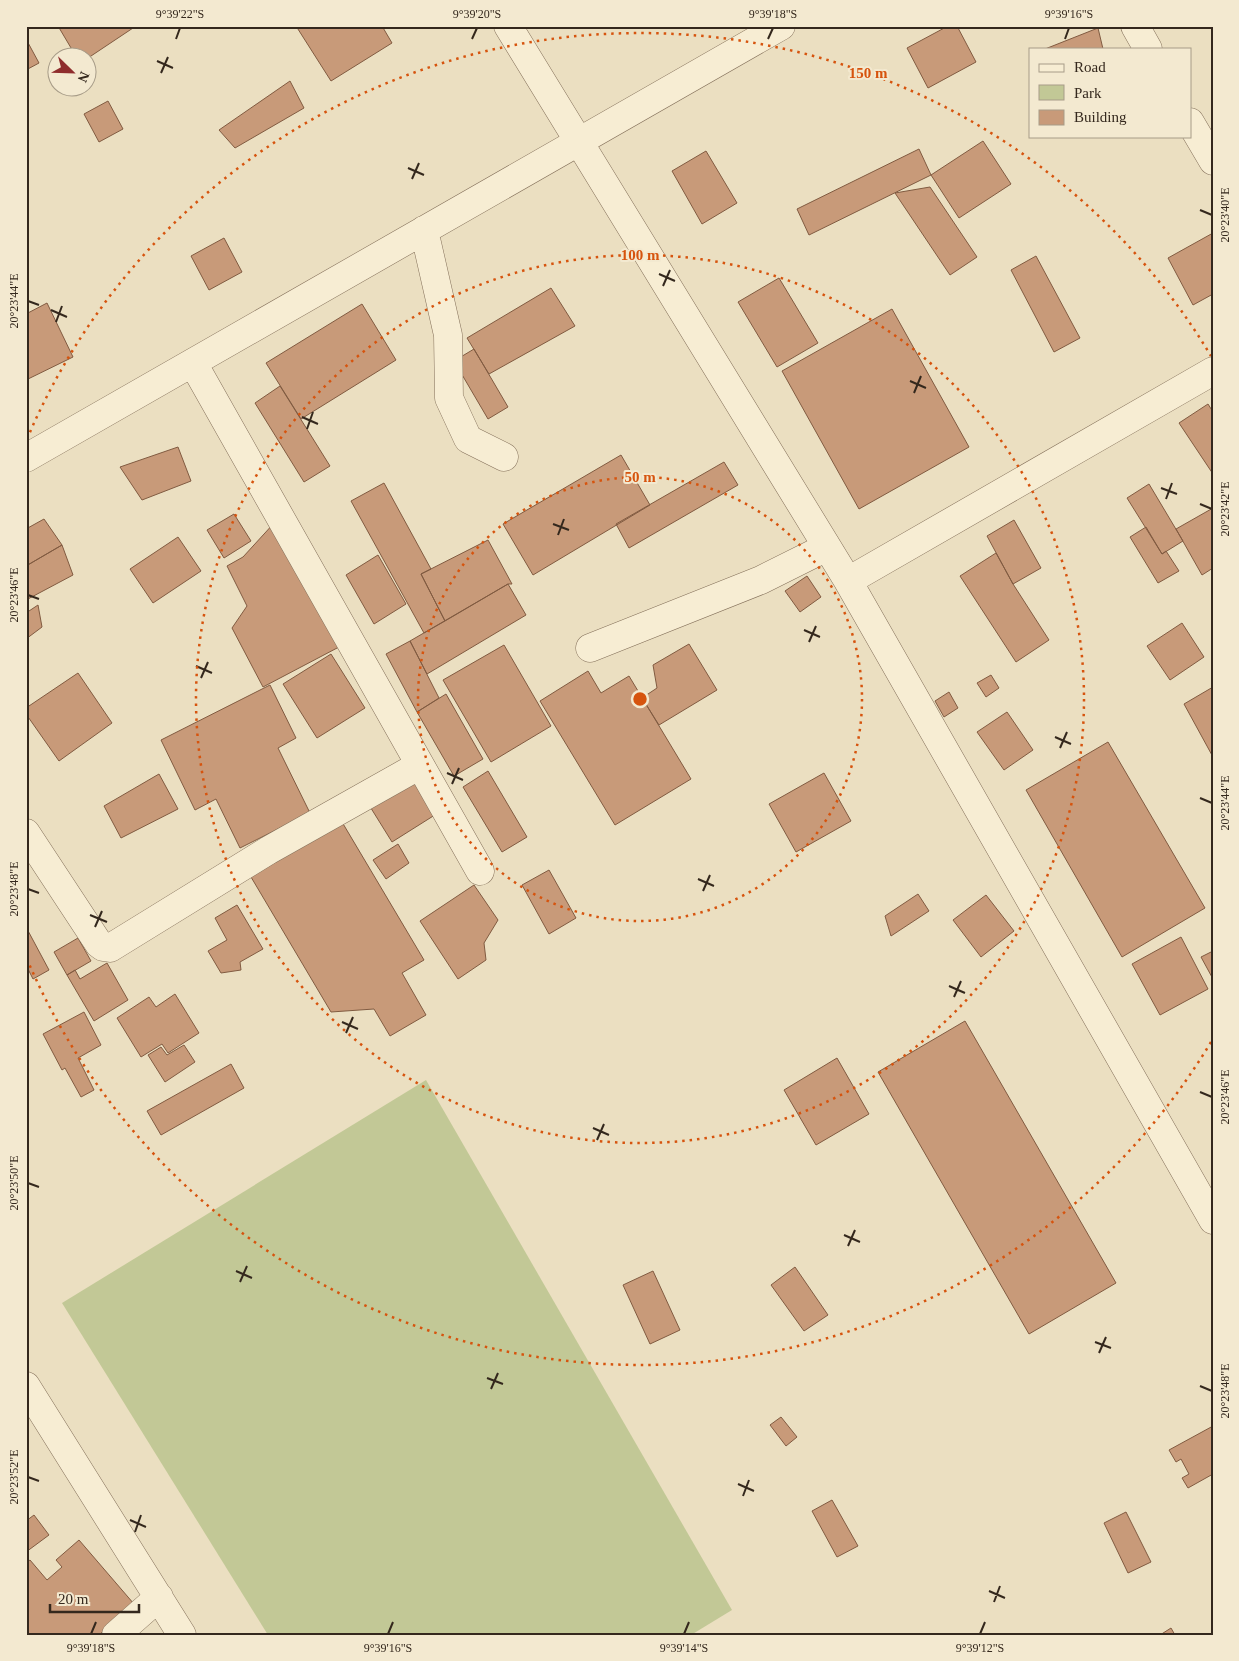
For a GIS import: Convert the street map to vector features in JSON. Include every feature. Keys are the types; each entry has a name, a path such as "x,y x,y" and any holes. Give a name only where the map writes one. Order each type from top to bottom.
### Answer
{"street":[{"path":"508,26 848,581 1213,1220"},
{"path":"26,458 782,26"},
{"path":"1134,26 1147,48"},
{"path":"1192,125 1213,161"},
{"path":"424,230 448,335 449,398 468,439 504,457"},
{"path":"193,363 480,871"},
{"path":"848,581 1213,370"},
{"path":"590,648 761,580 827,547"},
{"path":"26,834 99,944 110,948 269,850 420,766"},
{"path":"26,1386 182,1635"},
{"path":"116,1635 159,1596"}],"green space":[{"path":"426,1080 732,1610 691,1635 268,1635 62,1303"}],"building":[{"path":"58,26 136,26 98,51 98,48 71,48"},
{"path":"296,26 382,26 392,43 331,81"},
{"path":"948,26 957,26 976,62 928,88 907,48"},
{"path":"1098,28 1103,48 1048,48"},
{"path":"26,39 39,63 26,70"},
{"path":"290,81 304,108 235,148 219,130"},
{"path":"108,101 123,129 99,142 84,114"},
{"path":"983,141 1011,184 959,218 931,175"},
{"path":"919,149 931,175 809,235 797,209"},
{"path":"706,151 737,203 702,224 672,171"},
{"path":"930,187 977,257 950,275 895,193"},
{"path":"1213,233 1213,294 1193,305 1168,258"},
{"path":"224,238 242,272 209,290 191,256"},
{"path":"1036,256 1080,338 1054,352 1011,270"},
{"path":"779,278 818,343 777,367 738,302"},
{"path":"551,288 575,326 489,374 467,338"},
{"path":"47,303 73,357 26,380 26,314"},
{"path":"362,304 396,360 301,419 266,363"},
{"path":"892,309 969,447 859,509 782,371"},
{"path":"474,349 508,407 488,419 454,361"},
{"path":"280,386 330,466 304,482 255,403"},
{"path":"1208,404 1213,412 1213,474 1179,423"},
{"path":"178,447 191,481 142,500 120,467"},
{"path":"621,455 650,505 533,575 503,524"},
{"path":"724,462 738,485 629,548 616,524"},
{"path":"384,483 431,569 421,574 445,621 424,633 351,501"},
{"path":"1149,484 1183,541 1162,554 1127,498"},
{"path":"1213,508 1213,568 1202,575 1176,529"},
{"path":"234,514 251,541 224,558 207,530"},
{"path":"44,519 62,545 26,566 26,529"},
{"path":"1014,520 1041,568 1013,584 987,536"},
{"path":"275,522 339,647 263,687 232,628 247,606 227,566 243,557"},
{"path":"1146,527 1162,554 1166,551 1179,571 1158,583 1130,537"},
{"path":"178,537 201,571 153,603 130,569"},
{"path":"488,540 512,584 508,584 445,621 421,574"},
{"path":"62,545 73,575 26,600 26,566"},
{"path":"996,553 1013,584 1049,640 1016,662 960,576"},
{"path":"378,555 406,604 374,624 346,575"},
{"path":"807,576 821,597 800,612 785,591"},
{"path":"508,584 526,615 427,674 410,641"},
{"path":"38,605 42,627 26,639 26,613"},
{"path":"1182,623 1204,657 1170,680 1147,646"},
{"path":"410,641 439,698 417,712 386,654"},
{"path":"689,644 717,690 659,725 642,698 657,688 653,665"},
{"path":"504,645 551,726 491,762 443,680"},
{"path":"331,654 365,708 317,738 283,684"},
{"path":"588,671 601,693 629,676 691,779 615,825 540,701"},
{"path":"78,673 112,723 59,761 26,714 26,708"},
{"path":"991,675 999,688 986,697 977,683"},
{"path":"270,685 296,738 278,748 310,813 240,848 216,799 195,810 161,740"},
{"path":"1213,687 1213,757 1184,704"},
{"path":"949,692 958,708 944,717 935,701"},
{"path":"446,694 483,759 454,776 417,712"},
{"path":"1007,712 1033,750 1004,770 977,732"},
{"path":"1108,742 1205,908 1122,957 1026,790"},
{"path":"488,771 527,837 502,852 463,787"},
{"path":"824,773 851,821 796,852 769,804"},
{"path":"159,774 178,809 121,838 104,806"},
{"path":"416,777 438,813 392,842 369,805"},
{"path":"342,822 424,960 402,973 426,1015 390,1036 374,1009 331,1012 251,877"},
{"path":"398,844 409,863 386,879 373,860"},
{"path":"549,870 576,918 549,934 522,885"},
{"path":"474,885 498,920 484,943 486,960 458,979 420,921"},
{"path":"918,894 929,911 891,936 885,916"},
{"path":"986,895 1014,931 981,957 953,920"},
{"path":"237,905 263,949 240,962 241,970 221,973 208,951 227,940 215,918"},
{"path":"26,927 49,970 33,979 28,969 26,971"},
{"path":"1181,937 1208,989 1160,1015 1132,964"},
{"path":"78,938 91,961 67,975 54,952"},
{"path":"1213,951 1213,979 1201,957"},
{"path":"107,963 128,1000 94,1021 67,975 75,970 80,979"},
{"path":"175,994 199,1033 168,1053 162,1044 141,1057 117,1018 149,997 156,1007"},
{"path":"84,1012 101,1045 78,1058 94,1090 81,1097 65,1068 62,1070 43,1034"},
{"path":"965,1021 1116,1283 1029,1334 878,1072"},
{"path":"184,1045 195,1062 165,1082 148,1055 161,1047 167,1055"},
{"path":"837,1058 869,1114 816,1145 784,1090"},
{"path":"231,1064 244,1088 161,1135 147,1111"},
{"path":"795,1267 828,1315 804,1331 771,1285"},
{"path":"653,1271 680,1330 650,1344 623,1285"},
{"path":"781,1417 797,1437 786,1446 770,1425"},
{"path":"1213,1426 1213,1474 1188,1488 1182,1478 1189,1474 1181,1459 1176,1462 1169,1450"},
{"path":"832,1500 858,1546 837,1557 812,1511"},
{"path":"1126,1512 1151,1562 1128,1573 1104,1523"},
{"path":"34,1515 49,1535 26,1552 26,1521"},
{"path":"79,1540 134,1604 99,1635 26,1635 26,1563 30,1560 47,1580 62,1567 56,1560"},
{"path":"1171,1628 1175,1635 1160,1635"}]}
